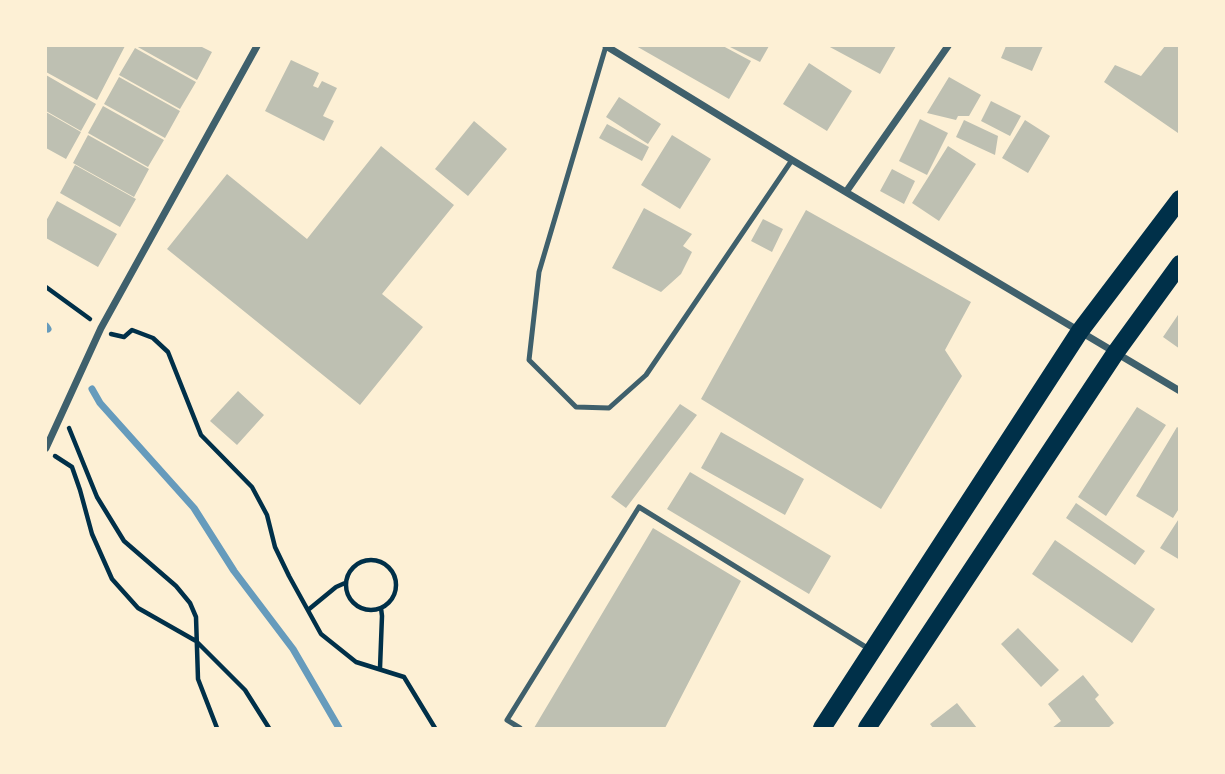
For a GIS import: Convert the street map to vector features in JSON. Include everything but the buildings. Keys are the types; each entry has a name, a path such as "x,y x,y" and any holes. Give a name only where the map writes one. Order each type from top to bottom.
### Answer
{"main road":[{"path":"822,729 1080,331 1180,199"},
{"path":"867,729 1116,352 1180,264"}],"street":[{"path":"46,449 62,408 101,328 257,46"},
{"path":"606,46 1180,391"},
{"path":"846,192 948,46"}],"lane":[{"path":"606,46 539,272 529,360 576,407 609,408 646,375 792,160"},
{"path":"520,729 507,720 639,507 872,651"}],"path":[{"path":"46,286 101,328 124,337 132,330 153,338 168,352 201,435 252,487 267,515 280,557 321,634 335,648 356,662 404,677 424,706 435,729"},
{"path":"62,408 97,497 124,541 176,586 197,617 198,679 217,729"},
{"path":"46,449 72,467 92,534 112,579 138,608 196,641 245,690 269,729"},
{"path":"308,610 345,583 353,566 361,561 370,559 387,565 393,572 396,590 381,608 373,610 359,607 351,601 345,583"},
{"path":"380,668 381,608"}],"waterway":[{"path":"92,389 100,403 194,508 234,571 293,649 339,728"}]}
